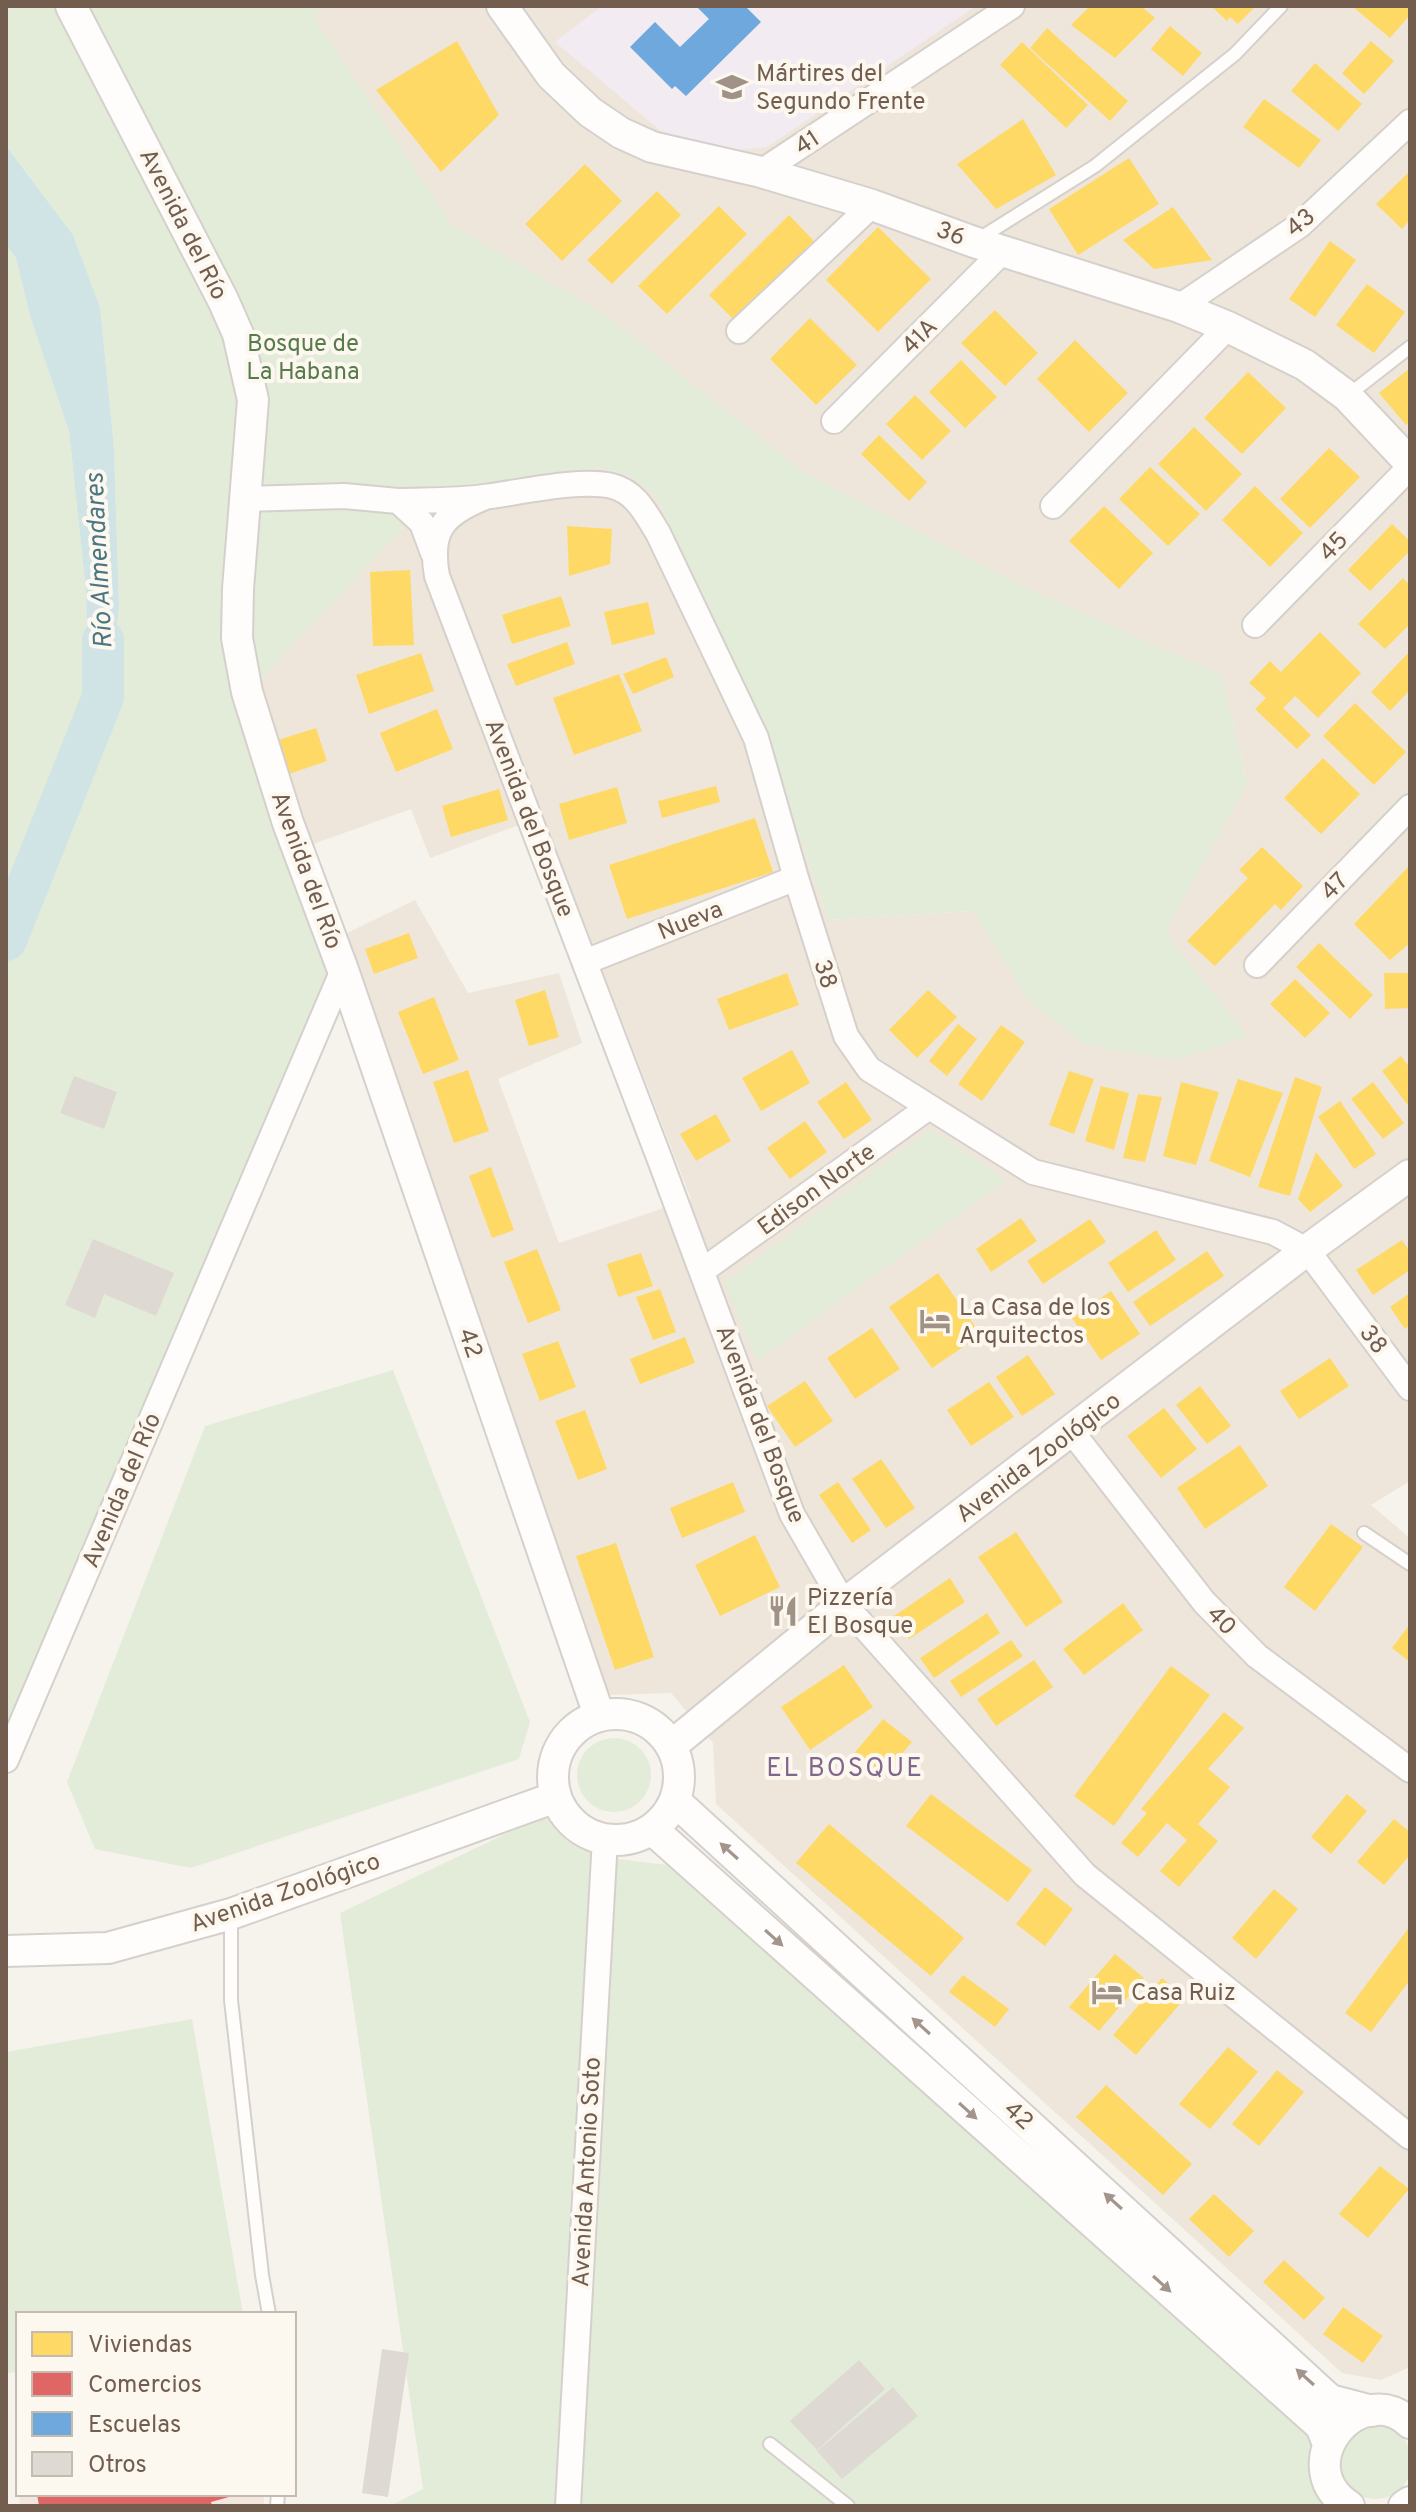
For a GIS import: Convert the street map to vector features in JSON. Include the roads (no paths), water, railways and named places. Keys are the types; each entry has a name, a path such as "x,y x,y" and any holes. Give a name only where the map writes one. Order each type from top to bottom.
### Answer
{"street":[{"name":"Avenida del Río","path":"6,1760 343,970 288,823 247,692 237,638 253,400 238,334 71,6"},
{"name":"36","path":"502,6 551,75 590,112 621,133 652,147 761,172 872,205 974,242 1179,307 1228,327 1305,365 1347,396 1410,465"},
{"name":"41","path":"761,172 1012,6"},
{"name":"43","path":"1179,307 1300,225 1410,122"},
{"path":"739,331 872,205"},
{"name":"41A","path":"834,421 1003,251"},
{"path":"1053,506 1228,327"},
{"name":"45","path":"1255,625 1410,465"},
{"name":"38","path":"398,501 483,498 509,492 590,484 613,486 630,495 644,509 658,533 756,738 846,1036 869,1069 1033,1172 1273,1232 1307,1250 1410,1388"},
{"path":"244,499 344,496 398,501"},
{"path":"433,553 437,535 445,522 461,507 483,498"},
{"name":"Avenida del Bosque","path":"398,501 422,523 433,553 437,576 792,1514 844,1604 1085,1875 1410,2137"},
{"name":"47","path":"1257,965 1410,807"},
{"name":"Nueva","path":"585,962 796,878"},
{"name":"42","path":"343,970 599,1715"},
{"name":"Edison Norte","path":"702,1271 929,1107"},
{"name":"Avenida Zoológico","path":"671,1746 844,1604 1307,1250 1410,1175"},
{"name":"40","path":"1072,1432 1204,1602 1257,1656 1410,1770"},
{"path":"619,1713 639,1717 654,1724 671,1746 677,1761 679,1780 675,1801 666,1819 653,1830 622,1839 605,1838 589,1834 563,1812 552,1777 556,1757 565,1738 580,1724 599,1715 619,1713"},
{"name":"Avenida Zoológico","path":"6,1951 108,1948 231,1914 556,1797"},
{"name":"42","path":"675,1801 1330,2400 1409,2419"},
{"name":"42","path":"653,1830 1321,2426 1328,2444"},
{"name":"Avenida Antonio Soto","path":"568,2506 605,1838"},
{"path":"1340,2504 1328,2483 1324,2464 1328,2444 1345,2421 1372,2411"},
{"path":"1404,2506 1410,2502"}],"lane":[{"path":"974,242 1095,166 1235,54 1281,6"},
{"path":"1347,396 1410,347"},
{"path":"1364,1533 1410,1564"},
{"path":"231,1914 231,2000 269,2312"},
{"path":"770,2444 847,2505"}],"water":[{"path":"6,146 73,235 100,307 114,448 119,606 103,697 87,636 86,591 69,431 31,319 16,258 6,245"}],"waterway":[{"name":"Río Almendares","path":"6,940 103,697 103,640"}],"place":[{"name":"Mártires del Segundo Frente","path":"732,87"},
{"name":"La Casa de los Arquitectos","path":"935,1321"},
{"name":"Pizzería El Bosque","path":"783,1611"},
{"name":"Casa Ruiz","path":"1107,1992"}],"district":[{"name":"EL BOSQUE","path":"845,1767"}],"park label":[{"name":"Bosque de La Habana","path":"303,357"}]}
